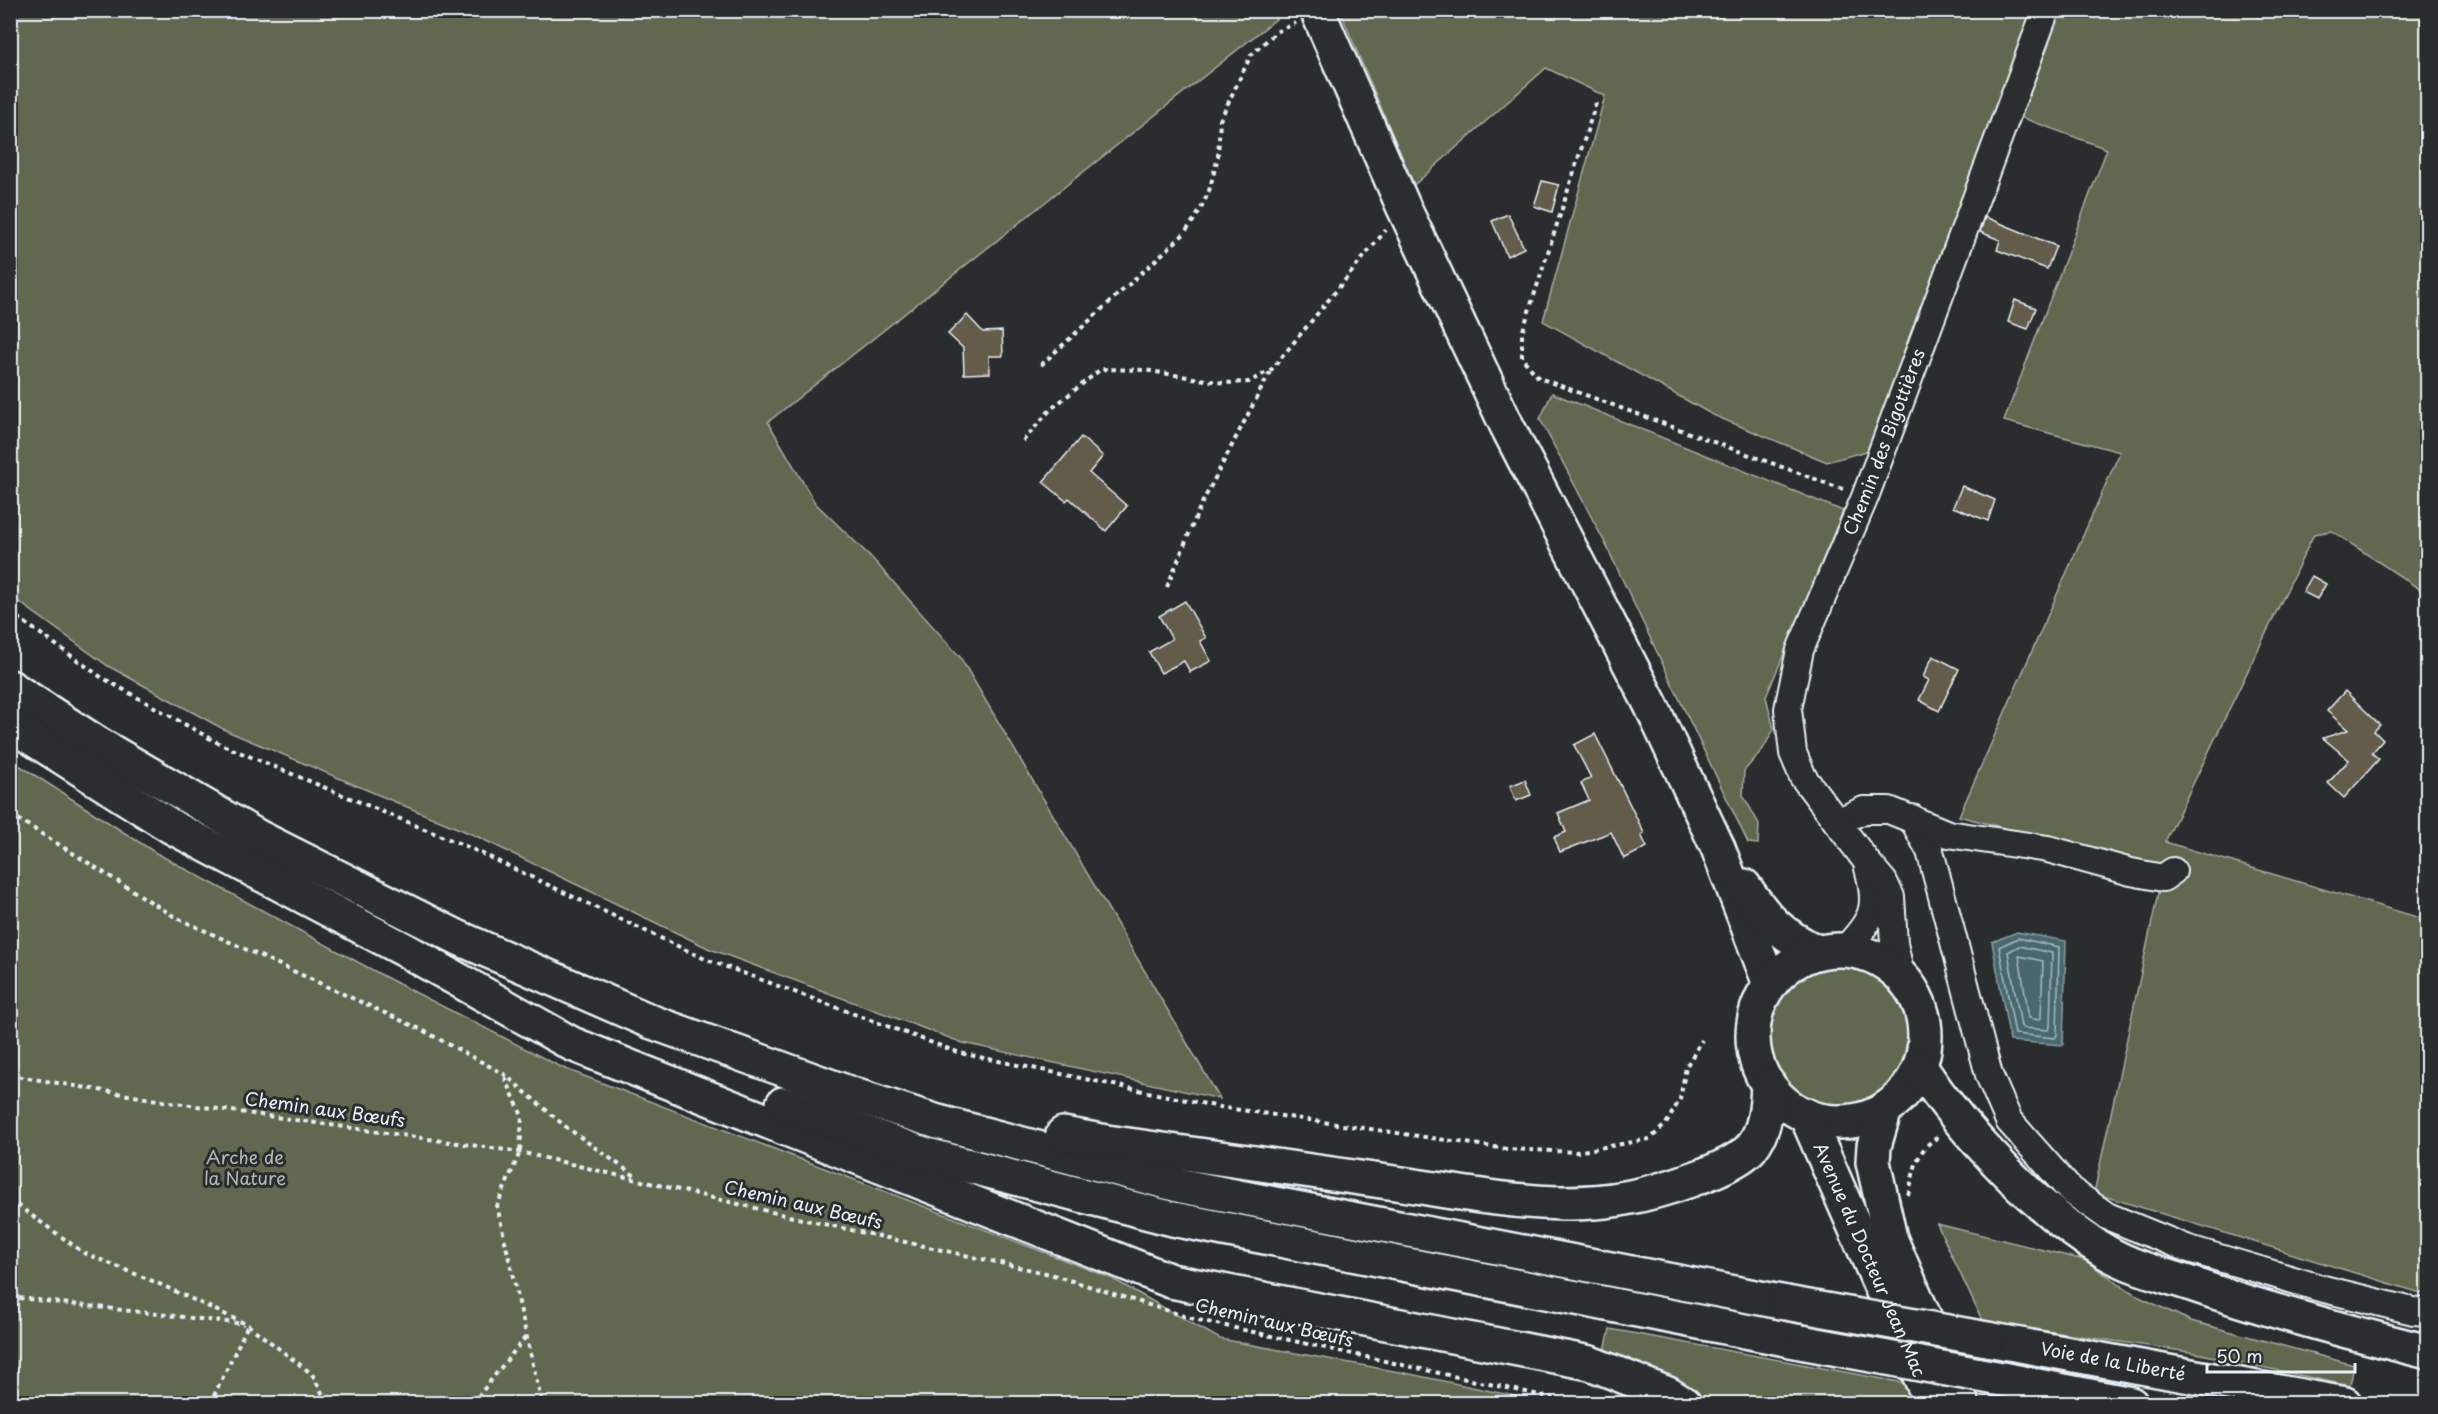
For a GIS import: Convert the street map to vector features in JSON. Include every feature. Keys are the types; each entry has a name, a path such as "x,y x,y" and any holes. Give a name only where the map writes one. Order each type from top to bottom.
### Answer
{"main road":[{"path":"1317,12 1404,208 1507,426 1651,705 1718,848 1770,984"},
{"name":"Voie de la Liberté","path":"10,687 173,789 370,896 511,962 641,1017 860,1097 938,1122 1182,1186 1786,1304 2345,1404"},
{"path":"10,724 172,827 407,951 572,1044 1171,1281 1590,1363 1668,1394 1684,1404"},
{"path":"1718,848 1774,926 1793,940 1831,951 1875,958 1901,976 1915,996 1923,1019 1925,1043 1920,1067 1911,1083 1885,1109 1867,1118 1847,1122 1826,1121 1806,1115 1785,1102 1768,1084 1757,1060 1753,1034 1755,1017 1761,999 1770,984 1783,970 1799,959 1831,951"},
{"name":"Voie de la Liberté","path":"407,951 662,1062 927,1155 1173,1220 2131,1404"},
{"path":"1920,1067 1959,1120 2024,1187 2070,1228 2108,1253 2257,1307 2427,1352"},
{"path":"860,1097 899,1097 943,1104 1035,1128 1119,1144 1441,1190 1562,1203 1627,1198 1704,1174 1734,1161 1749,1150 1761,1131 1767,1111 1768,1084"},
{"name":"Avenue du Docteur Jean Mac","path":"1885,1109 1874,1146 1873,1162 1888,1227 1900,1265 1962,1404"},
{"name":"Avenue du Docteur Jean Mac","path":"1806,1115 1932,1404"}],"street":[{"name":"Chemin des Bigottières","path":"1901,976 1894,943 1890,897 1884,882 1803,777 1793,753 1788,708 1800,650 1865,497 2046,10"},
{"path":"1837,822 1864,810 1889,810 1948,834 2048,849 2131,872 2163,878 2173,871"},
{"path":"1912,818 1930,851 1989,1076 2009,1121 2070,1190 2107,1216 2186,1248 2320,1288 2413,1311 2427,1312"},
{"path":"1831,951 1869,921 1875,894 1867,862"}],"path":[{"path":"1041,365 1184,234 1200,211 1209,191 1218,157 1220,120 1251,55 1276,32 1317,12"},
{"path":"1596,103 1522,333 1522,358 1539,378 1865,497"},
{"path":"1167,588 1200,507 1272,369 1404,208"},
{"path":"1023,441 1051,409 1101,369 1144,370 1224,383 1249,382 1272,369"},
{"path":"10,612 101,677 220,744 470,848 705,959 960,1053 1220,1107 1507,1149 1576,1152 1650,1139 1666,1124 1680,1099 1686,1066 1702,1040"},
{"path":"10,814 175,917 422,1030 504,1074 566,1127 641,1180"},
{"path":"504,1074 522,1116 520,1152 497,1206 542,1404"},
{"name":"Chemin aux Bœufs","path":"10,1075 180,1103 520,1152 797,1218 1050,1274 1194,1319 1580,1404"},
{"path":"1907,1201 1914,1166 1921,1150 1932,1140 1947,1133 1959,1120"},
{"path":"10,1200 84,1253 155,1282 248,1325 312,1374 328,1404"},
{"path":"10,1297 248,1325"},
{"path":"210,1404 248,1325"},
{"path":"472,1404 527,1335"}],"green space":[{"path":"11,10 1295,11 1285,12 768,422 815,503 871,557 960,657 1220,1099 963,1043 710,949 476,836 227,731 108,666 11,596"},
{"path":"1340,11 2037,11 1870,450 1827,462 1713,415 1543,321 1605,96 1546,68 1414,185"},
{"path":"2057,11 2427,11 2427,594 2332,531 2314,534 2165,842 2427,920 2427,1295 2094,1193 2163,870 1959,816 2120,452 2004,421 2107,149 2015,115"},
{"path":"1552,393 1843,511 1766,697 1774,729 1763,749 1744,771 1743,795 1759,824 1758,844 1748,843 1605,543 1540,419"},
{"name":"Arche de la Nature","path":"11,760 156,853 391,980 563,1068 1111,1278 1220,1339 1410,1374 1547,1403 11,1403"},
{"path":"1840,966 1854,967 1867,972 1890,987 1905,1010 1910,1023 1910,1051 1905,1064 1890,1087 1867,1102 1854,1107 1840,1108 1826,1107 1813,1102 1790,1087 1775,1064 1770,1051 1769,1037 1770,1023 1775,1010 1790,987 1813,972 1826,967"},
{"path":"1937,1224 2084,1260 2139,1297 2191,1321 2354,1365 2350,1386 2196,1353 1983,1322"},
{"path":"1610,1329 1910,1384 1919,1403 1702,1403 1646,1369 1605,1350"}],"water":[{"path":"2017,932 2066,941 2063,1045 2010,1041 1992,942"}],"building":[{"path":"1542,181 1559,185 1552,212 1534,206"},
{"path":"1508,214 1524,248 1507,256 1492,221"},
{"path":"1985,217 2056,246 2047,269 1997,250 2000,240 1980,232"},
{"path":"2015,300 2036,308 2028,329 2008,322"},
{"path":"967,315 983,332 1002,331 1003,356 989,356 990,373 964,374 963,348 948,334"},
{"path":"1081,437 1103,456 1089,473 1127,506 1106,531 1069,498 1066,501 1043,482"},
{"path":"1962,486 1995,500 1988,521 1953,507"},
{"path":"2312,576 2326,584 2317,599 2303,592"},
{"path":"1185,601 1206,638 1200,641 1211,661 1190,672 1184,661 1161,673 1149,652 1172,639 1159,616"},
{"path":"1933,656 1959,669 1939,711 1919,700 1929,680 1923,677"},
{"path":"2345,691 2380,725 2374,731 2383,740 2372,753 2379,759 2344,798 2328,783 2349,760 2323,738 2348,730 2327,711"},
{"path":"1595,734 1644,833 1641,835 1647,847 1624,859 1611,832 1560,852 1554,837 1566,832 1558,813 1589,800 1581,783 1591,778 1574,745"},
{"path":"1525,780 1531,795 1516,801 1510,786"}]}
